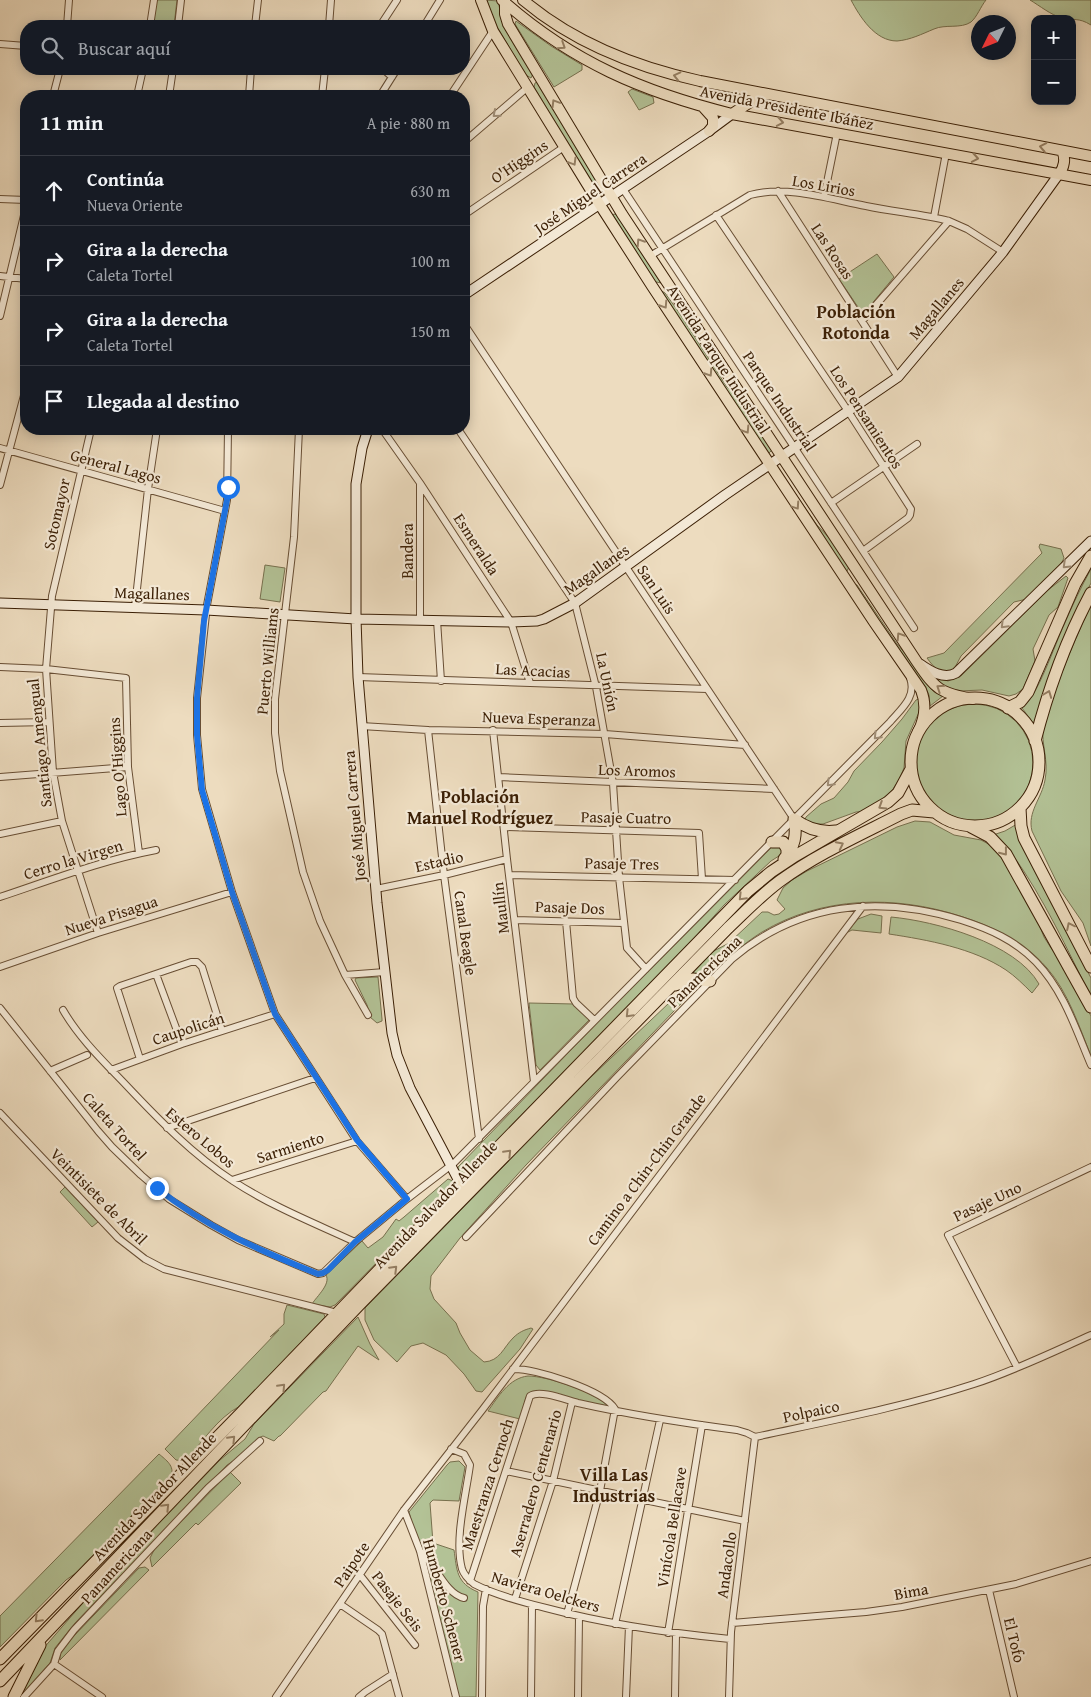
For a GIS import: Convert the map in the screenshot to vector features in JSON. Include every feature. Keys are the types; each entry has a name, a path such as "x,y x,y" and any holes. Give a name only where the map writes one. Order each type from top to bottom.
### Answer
{"highway":[{"path":"1008,708 1020,702 1026,696 1075,584 1091,556"},
{"path":"1034,741 1044,704 1068,641 1091,593"},
{"path":"964,825 984,826 1012,814 1028,798 1037,776 1038,753 1024,723 1008,708 985,700 956,701 941,707 926,720 918,732 911,756 911,769 914,781 919,793 934,812 990,837 1006,854 1091,1007"},
{"name":"Avenida Salvador Allende","path":"0,1659 744,895 771,872 795,856 894,798 902,788 911,769"},
{"path":"1020,808 1021,826 1027,843 1091,967"},
{"name":"Avenida Salvador Allende","path":"0,1681 359,1305 671,986 759,899 798,869 833,848 901,814 912,810 934,812"},
{"path":"794,819 815,830 837,831"},
{"path":"771,872 787,855 795,840 794,819"},
{"path":"772,842 783,842 787,849 787,855"},
{"path":"671,986 688,980 710,981"},
{"path":"14,1697 34,1654 53,1625"}],"main road":[{"name":"Avenida Parque Industrial","path":"481,0 493,31 600,205 769,465 921,690 925,706 924,719 918,732"},
{"name":"Avenida Presidente Ibáñez","path":"523,0 570,34 623,59 673,75 1091,156"},
{"name":"Avenida Parque Industrial","path":"504,1 507,21 612,197 781,457 929,679 938,688 949,694 973,699"},
{"name":"Avenida Presidente Ibáñez","path":"504,1 540,31 583,58 653,91 703,107 732,114 1091,180"},
{"path":"528,87 532,79 541,79"},
{"path":"732,114 758,97 768,94"},
{"path":"703,107 713,118 709,131"},
{"path":"1059,174 1064,157 1062,151"},
{"path":"855,568 847,581 867,585"}],"street":[{"path":"67,20 69,0"},
{"path":"151,20 154,0"},
{"path":"179,20 181,0"},
{"path":"256,20 258,0"},
{"path":"329,20 331,0"},
{"path":"428,20 440,0"},
{"path":"470,66 493,31 476,0"},
{"path":"383,20 394,1"},
{"path":"0,44 20,46"},
{"path":"55,90 59,75"},
{"path":"138,90 142,75"},
{"path":"170,90 172,75"},
{"path":"249,90 250,75"},
{"path":"323,90 324,75"},
{"path":"384,90 392,77 390,75"},
{"path":"454,90 464,75"},
{"path":"470,137 528,87"},
{"name":"José Miguel Carrera","path":"470,291 612,197 732,114"},
{"path":"824,197 837,133"},
{"name":"O'Higgins","path":"470,211 564,147"},
{"path":"934,217 946,153"},
{"name":"Magallanes","path":"0,603 206,610 356,619 537,621 575,603 898,376 1003,252 1059,174"},
{"name":"Parque Industrial","path":"623,189 914,628"},
{"name":"Los Lirios","path":"650,256 750,195 765,191 824,197 934,217 967,229 1003,252"},
{"name":"Las Rosas","path":"778,191 898,376"},
{"path":"0,198 20,200"},
{"name":"Los Pensamientos","path":"716,215 848,411 911,509 910,515 906,520 863,551"},
{"path":"862,321 949,221"},
{"path":"0,316 20,234"},
{"path":"0,276 20,279"},
{"name":"San Luis","path":"470,333 794,819"},
{"path":"0,485 20,410"},
{"name":"Sotomayor","path":"50,605 89,435"},
{"path":"135,607 156,435"},
{"path":"228,435 228,487 206,610 197,698 197,735 202,790 232,892 275,1014 357,1140 407,1199 450,1166 479,1138 869,744 909,700 912,683 908,670"},
{"name":"Puerto Williams","path":"299,435 294,537 274,705 278,762 307,886 344,976 368,1015"},
{"name":"José Miguel Carrera","path":"366,435 356,484 358,678 376,889 392,1033 397,1055 410,1088 461,1185"},
{"name":"Esmeralda","path":"386,435 420,482 511,622 530,683"},
{"name":"La Unión","path":"462,435 575,603 596,687 614,783 618,877 627,948 646,969"},
{"path":"831,503 917,444"},
{"name":"General Lagos","path":"0,448 225,511"},
{"name":"Bandera","path":"420,482 420,620"},
{"path":"918,662 932,672 942,676 952,676 1091,541"},
{"name":"Santiago Amengual","path":"50,605 46,669 53,772 62,821 98,933"},
{"path":"437,620 441,681"},
{"path":"0,667 46,669"},
{"name":"Lago O'Higgins","path":"46,669 126,678 128,767 138,853"},
{"name":"Las Acacias","path":"358,678 707,689"},
{"path":"0,723 49,722"},
{"name":"Nueva Esperanza","path":"362,726 428,730 605,734 744,745"},
{"name":"Canal Beagle","path":"428,730 444,875 479,1138"},
{"name":"Maullín","path":"493,730 534,1082"},
{"path":"0,778 128,767"},
{"name":"Los Aromos","path":"499,778 774,789"},
{"path":"0,834 62,821"},
{"name":"Pasaje Cuatro","path":"505,827 699,832 702,879"},
{"name":"Cerro la Virgen","path":"0,897 78,871 138,853 156,850"},
{"name":"Estadio","path":"376,889 444,875 507,859"},
{"name":"Pasaje Tres","path":"509,875 734,880"},
{"name":"Nueva Pisagua","path":"0,967 98,933 232,892"},
{"name":"Camino a Chin-Chin Grande","path":"451,1449 863,906"},
{"name":"Panamericana","path":"466,1238 516,1183 740,952 782,926 819,913 841,908 896,906 934,912 990,931 1013,943 1036,962 1056,987 1091,1065"},
{"name":"Pasaje Dos","path":"515,920 624,923"},
{"path":"566,921 573,998 594,1020"},
{"path":"140,1059 117,988 120,986 191,962 197,962 202,967 222,1031"},
{"path":"344,976 385,972"},
{"path":"156,974 182,1044"},
{"name":"Caleta Tortel","path":"0,1008 112,1147 169,1198 211,1225 247,1244 318,1274 323,1273 355,1242 407,1199"},
{"name":"Estero Lobos","path":"63,1010 77,1031 111,1070 167,1128 204,1160 232,1180 292,1212 355,1242"},
{"name":"Caupolicán","path":"111,1070 182,1044 275,1014"},
{"path":"50,1071 87,1055"},
{"path":"167,1128 315,1078"},
{"name":"Veintisiete de Abril","path":"0,1114 118,1238 145,1259 164,1269 337,1313"},
{"name":"Sarmiento","path":"232,1180 357,1140"},
{"name":"Pasaje Uno","path":"1017,1367 948,1235 1091,1167"},
{"name":"Polpaico","path":"755,1437 871,1412 975,1384 1091,1335"},
{"path":"513,1369 532,1370 570,1383 606,1400 612,1404 614,1411 600,1491 566,1614"},
{"name":"Maestranza Cernoch","path":"470,1581 530,1396 538,1393 572,1402"},
{"path":"572,1402 660,1420 748,1432 755,1437"},
{"name":"Aserradero Centenario","path":"515,1599 553,1481 572,1402"},
{"path":"615,1624 660,1420"},
{"name":"Vinícola Bellacave","path":"668,1633 702,1425"},
{"name":"Andacollo","path":"729,1697 730,1639 755,1437"},
{"name":"Panamericana","path":"24,1697 54,1664 58,1651 74,1630 208,1488 260,1442"},
{"name":"Paipote","path":"276,1697 404,1510 451,1449"},
{"name":"Naviera Oelckers","path":"451,1449 464,1454 470,1465 459,1534 461,1568 470,1581 486,1589 532,1605 579,1617 668,1633 730,1639"},
{"path":"506,1471 745,1521"},
{"name":"Humberto Schener","path":"404,1510 420,1551 456,1697"},
{"path":"420,1551 453,1594 464,1598"},
{"name":"Bima","path":"732,1623 866,1612 902,1607 989,1590 1091,1562"},
{"name":"Pasaje Seis","path":"360,1574 415,1645"},
{"path":"482,1697 486,1589"},
{"name":"El Tofo","path":"989,1590 1014,1697"},
{"path":"340,1604 382,1634 399,1697"},
{"path":"530,1697 532,1605"},
{"path":"578,1697 579,1617"},
{"path":"626,1697 629,1626"},
{"path":"675,1697 676,1634"},
{"path":"54,1664 97,1696"},
{"path":"359,1697 393,1674"}],"green space":[{"path":"156,0 177,0 175,20 153,20"},
{"path":"485,0 498,1 501,15 533,74 531,78 526,75 495,24"},
{"path":"851,0 986,0 976,15 971,15 971,22 967,24 938,28 897,41 889,40 875,33 859,14"},
{"path":"1030,0 1091,0 1091,25 1076,20 1076,15 1054,15"},
{"path":"516,21 582,65 582,70 554,87 515,24"},
{"path":"537,82 603,192 598,196 534,87"},
{"path":"632,89 653,97 654,103 639,110 628,92"},
{"path":"617,215 661,283 652,281 611,216"},
{"path":"877,254 894,277 865,312 862,313 839,279"},
{"path":"660,290 665,293 678,311 727,387 735,395 772,450 768,454"},
{"path":"779,470 849,567 846,573"},
{"path":"1040,544 1061,549 1064,558 1060,566 1027,599 1014,602 961,656 953,671 941,671 935,667 927,658 944,653 1042,553 1039,547"},
{"path":"265,565 285,568 280,602 260,599"},
{"path":"1091,569 1091,583 1034,724 1022,708 1028,702 1040,682 1070,611"},
{"path":"1066,576 1068,578 1058,607 1049,615 1033,649 1035,661 1023,689 1009,696 982,690 958,691 944,687 932,676 948,681 961,676 1048,590"},
{"path":"854,584 857,585 928,686 934,692 943,696 930,706 929,695 926,689"},
{"path":"1091,604 1091,946 1083,923 1061,891 1032,831 1031,824 1033,811 1043,787 1046,773 1043,733 1045,718 1067,659"},
{"path":"919,699 920,710 906,741 904,768 891,792 867,811 856,812 823,824 813,824 805,820 821,804 834,798 848,782 854,771 882,742 916,700"},
{"path":"974,704 996,709 1007,714 1023,730 1028,741 1033,763 1028,785 1023,796 1007,812 996,817 974,822 952,817 941,812 925,796 920,785 915,763 920,741 925,730 941,714 952,709"},
{"path":"915,821 930,822 954,835 981,840 992,846 1003,858 1035,914 1044,937 1063,962 1091,1016 1091,1056 1067,998 1054,977 1038,958 996,930 973,920 935,909 885,902 859,903 809,911 785,920 762,932 735,952 710,975 692,974 712,952 729,943 762,912 774,915 779,914 785,909 777,900 783,888 792,880 897,827"},
{"path":"1017,824 1034,868 1091,978 1091,997 1055,924 1024,871 1010,851 993,835"},
{"path":"775,844 784,846 782,854 771,861 724,905 687,946 484,1154 464,1173 458,1171 458,1167 596,1024"},
{"path":"871,914 882,916 881,933 852,930 846,933 858,919"},
{"path":"891,917 929,923 951,929 994,946 1028,970 1039,984 1032,993 1006,970 979,956 934,942 889,934"},
{"path":"378,977 382,1021 377,1023 370,1017 367,1005 355,980 356,978"},
{"path":"689,984 699,985 526,1165 460,1238 431,1276 430,1289 434,1299 456,1323 470,1350 484,1362 498,1357 519,1333 531,1328 533,1329 520,1349 482,1392 476,1391 464,1374 446,1355 423,1343 411,1346 397,1362 374,1340 365,1320 365,1308 591,1077"},
{"path":"529,1003 574,1004 589,1017 589,1020 540,1070 536,1065"},
{"path":"448,1179 453,1181 453,1185 335,1305 330,1307 312,1304 327,1282 326,1275 362,1241 368,1248 383,1237 396,1219 399,1221"},
{"path":"65,1187 98,1222 92,1227 60,1192"},
{"path":"287,1305 324,1314 325,1317 240,1406 217,1424 185,1461 176,1460 165,1449 279,1330 270,1337 284,1324 284,1314"},
{"path":"358,1317 379,1360 358,1346 326,1391 280,1436 274,1441 263,1436 258,1438 238,1458 227,1465 75,1623 55,1648 50,1663 20,1697 42,1650 122,1558 220,1460 245,1439 254,1424"},
{"path":"528,1376 547,1379 582,1390 602,1401 608,1408 529,1393 526,1397 520,1419 488,1411 510,1384 515,1380"},
{"path":"159,1454 171,1466 171,1476 0,1647 0,1616"},
{"path":"459,1461 465,1467 459,1501 433,1500 430,1503 433,1543 454,1550 459,1575 465,1584 478,1592 476,1697 459,1697 409,1512 447,1465 450,1462"},
{"path":"230,1472 241,1483 198,1525 196,1523 152,1567 150,1558 155,1548"},
{"path":"145,1567 149,1570 60,1660 61,1651 71,1639 139,1568"}],"district":[{"name":"Población Rotonda","path":"856,322"},
{"name":"Población Manuel Rodríguez","path":"480,808"},
{"name":"Villa Las Industrias","path":"614,1485"}],"route":[{"path":"157,1188 184,1208 238,1240 318,1274 328,1270 355,1242 407,1199 357,1140 275,1014 232,892 202,790 197,735 197,698 204,621 228,487"}]}
